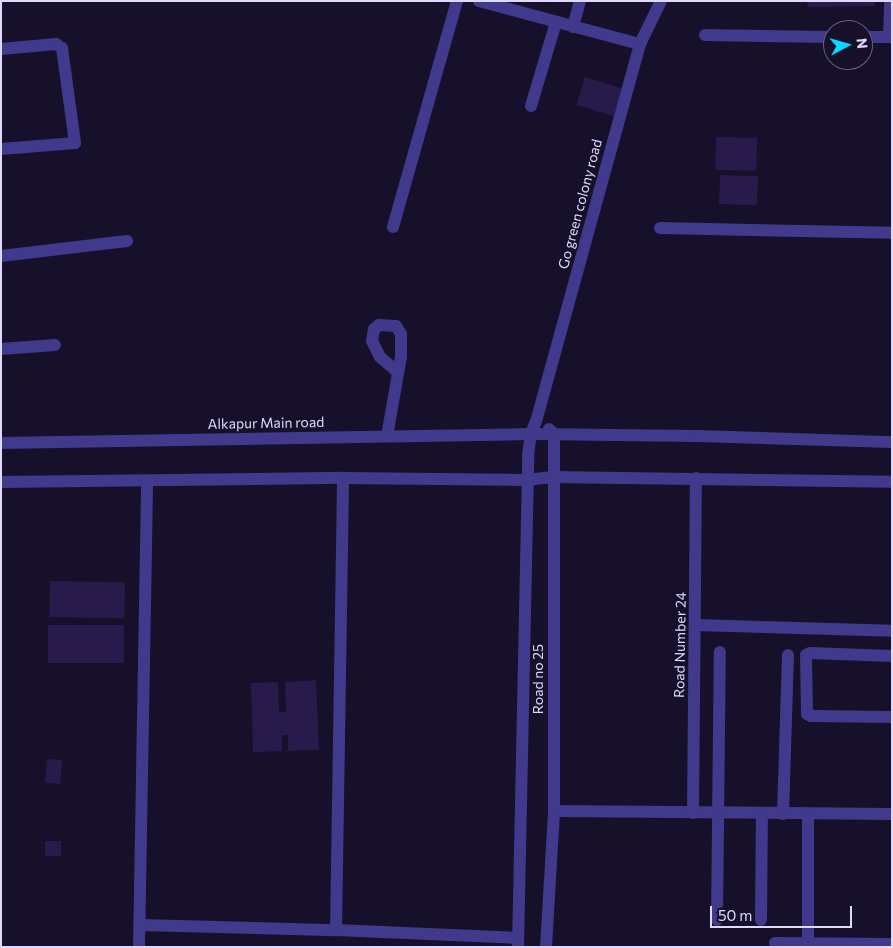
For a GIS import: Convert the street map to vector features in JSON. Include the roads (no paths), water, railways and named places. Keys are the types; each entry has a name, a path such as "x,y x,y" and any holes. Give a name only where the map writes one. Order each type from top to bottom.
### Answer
{"street":[{"path":"393,227 457,1"},
{"path":"573,27 580,1"},
{"name":"Go green colony road","path":"531,434 640,44 661,1"},
{"path":"873,37 890,37 890,1"},
{"path":"486,2 640,44"},
{"path":"531,106 556,22"},
{"path":"705,36 823,37"},
{"path":"1,49 56,44 62,48 75,143 1,149"},
{"path":"660,228 892,233"},
{"path":"1,256 127,241"},
{"path":"1,349 55,345"},
{"path":"386,436 398,372"},
{"path":"537,418 554,434"},
{"name":"Alkapur Main road","path":"1,443 531,434 892,442"},
{"name":"Road no 25","path":"518,942 526,480 531,434"},
{"name":"Road no 25","path":"546,947 554,811 552,477 554,434"},
{"path":"1,482 343,478 526,480 552,477 892,482"},
{"path":"336,930 343,478"},
{"name":"Road Number 24","path":"693,813 696,478"},
{"path":"139,947 147,481"},
{"path":"696,625 892,631"},
{"path":"717,920 720,652"},
{"path":"892,656 810,653 806,655 807,714 811,716 892,717"},
{"path":"783,814 788,655"},
{"path":"554,811 892,814"},
{"path":"761,920 762,813"},
{"path":"808,814 808,943"},
{"path":"140,924 336,930 518,942"},
{"path":"775,943 892,944"}]}
